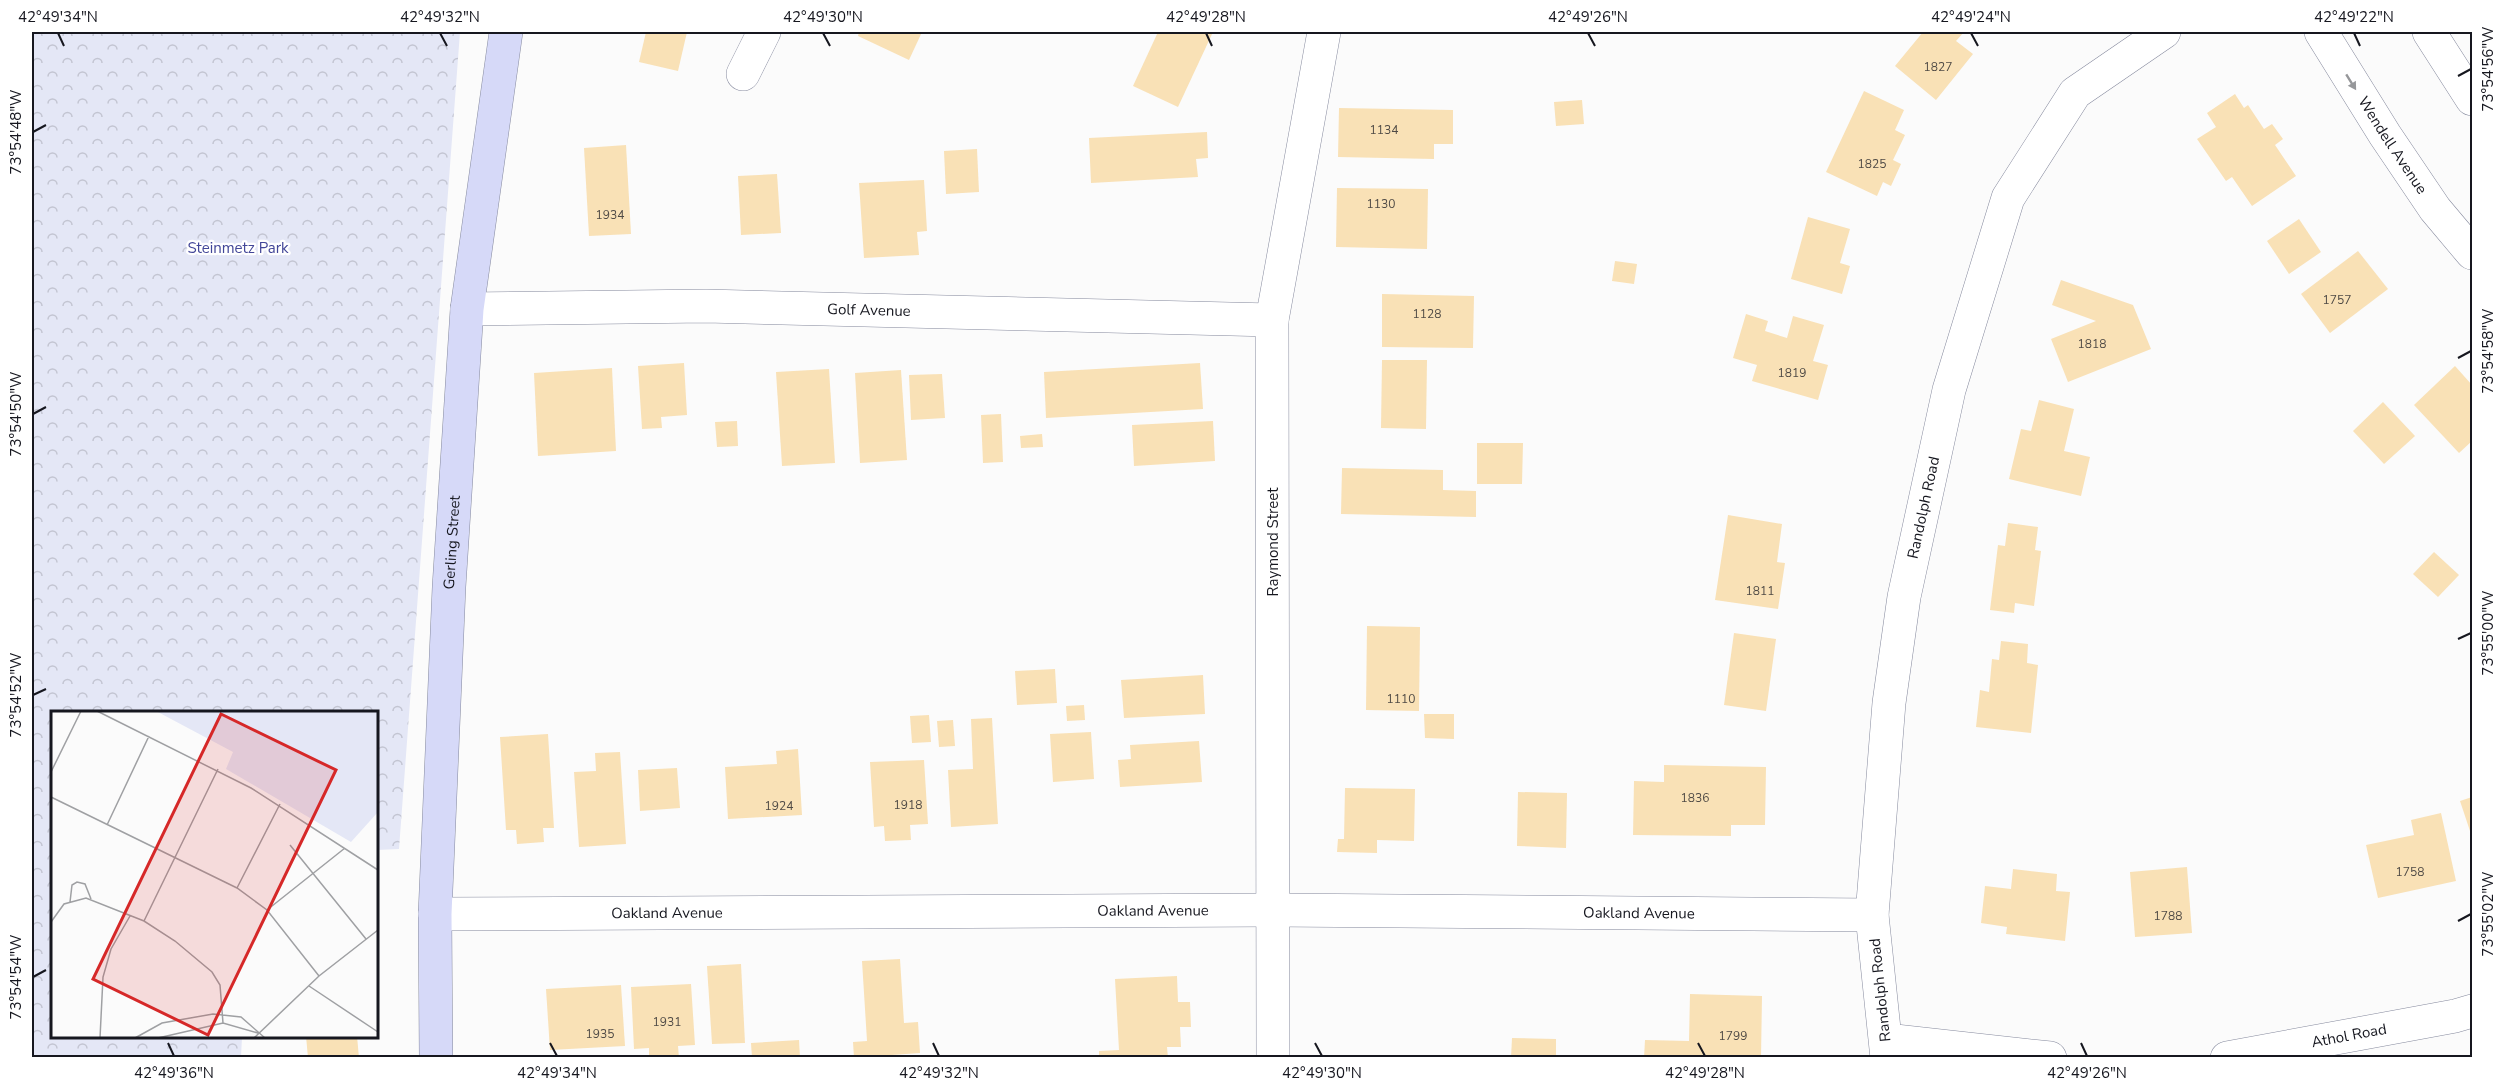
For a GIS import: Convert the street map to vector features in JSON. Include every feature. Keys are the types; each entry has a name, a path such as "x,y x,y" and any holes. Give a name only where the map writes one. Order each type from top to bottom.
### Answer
{"street":[{"name":"Gerling Street","path":"436,1058 435,914 449,587 467,309 506,32"},
{"path":"743,74 764,32"},
{"name":"Raymond Street","path":"1273,1058 1272,320 1324,32"},
{"name":"Randolph Road","path":"1886,1049 1872,915 1889,703 1904,597 1949,390 2008,198 2075,93 2164,32"},
{"name":"Wendell Avenue","path":"2321,32 2435,209 2472,253"},
{"path":"2429,32 2472,99"},
{"name":"Golf Avenue","path":"467,309 706,306 1272,320"},
{"name":"Oakland Avenue","path":"435,914 1274,910 1872,915"},
{"name":"Athol Road","path":"2227,1058 2472,1011"},
{"path":"1886,1049 2050,1058"}],"green space":[{"name":"Steinmetz Park","path":"32,32 460,32 399,849 378,850 378,711 51,711 51,1038 242,1038 241,1057 32,1057"}],"building":[{"path":"646,32 687,32 678,71 639,62"},
{"path":"859,32 922,32 909,60 858,36"},
{"path":"1158,32 1213,32 1178,107 1133,86"},
{"path":"1923,32 1964,32 1956,41 1973,54 1936,100 1895,66"},
{"path":"1864,91 1904,110 1895,130 1905,135 1893,160 1901,164 1891,186 1883,182 1877,196 1826,172"},
{"path":"2235,94 2244,108 2248,105 2264,129 2272,124 2283,139 2275,145 2296,176 2252,206 2232,177 2226,181 2197,139 2216,127 2207,113"},
{"path":"1582,100 1584,124 1556,126 1554,102"},
{"path":"1339,108 1453,110 1453,144 1434,144 1434,159 1338,157"},
{"path":"1207,132 1208,158 1196,159 1198,177 1091,183 1089,138"},
{"path":"626,145 631,234 589,236 584,148"},
{"path":"977,149 979,192 946,194 944,151"},
{"path":"777,174 781,233 741,235 738,176"},
{"path":"924,180 927,231 917,232 919,255 864,258 859,183"},
{"path":"1337,188 1428,189 1427,249 1336,247"},
{"path":"1808,217 1850,229 1840,263 1850,266 1842,294 1791,279"},
{"path":"2299,219 2321,252 2289,274 2267,241"},
{"path":"2358,251 2388,289 2330,333 2301,294"},
{"path":"1615,261 1637,264 1634,284 1612,281"},
{"path":"2061,280 2133,305 2151,349 2068,382 2051,339 2096,321 2052,305"},
{"path":"1382,294 1474,296 1473,348 1382,347"},
{"path":"1746,314 1768,321 1765,331 1787,338 1793,316 1824,325 1813,361 1828,365 1818,400 1752,381 1757,365 1733,358"},
{"path":"1382,360 1427,360 1426,429 1381,428"},
{"path":"684,363 687,415 661,417 662,428 642,429 638,366"},
{"path":"1200,363 1203,409 1046,418 1044,372"},
{"path":"2455,366 2472,385 2472,441 2459,453 2414,405"},
{"path":"612,368 616,451 538,456 534,373"},
{"path":"829,369 835,463 782,466 776,372"},
{"path":"901,370 907,460 860,463 855,373"},
{"path":"942,374 945,418 911,420 909,375"},
{"path":"2039,400 2074,409 2064,451 2090,457 2081,496 2009,479 2021,429 2031,431"},
{"path":"2383,402 2415,436 2384,464 2353,431"},
{"path":"1001,414 1003,462 983,463 981,415"},
{"path":"737,421 738,446 717,447 715,422"},
{"path":"1213,421 1215,461 1134,466 1132,425"},
{"path":"1042,434 1043,447 1021,448 1020,436"},
{"path":"1477,443 1523,443 1522,484 1477,484"},
{"path":"1342,468 1443,470 1443,490 1476,491 1476,517 1341,514"},
{"path":"1728,515 1782,524 1777,562 1785,563 1778,609 1715,600"},
{"path":"2008,523 2038,527 2035,550 2041,551 2034,606 2015,603 2014,613 1990,610 1998,545 2005,546"},
{"path":"2434,552 2459,575 2438,597 2413,574"},
{"path":"1367,626 1420,627 1419,711 1366,710"},
{"path":"1734,633 1776,639 1766,711 1724,705"},
{"path":"2001,641 2028,644 2027,663 2038,665 2031,733 1976,727 1980,690 1989,692 1992,659 1999,660"},
{"path":"1055,669 1057,703 1017,705 1015,671"},
{"path":"1203,675 1205,714 1124,718 1121,680"},
{"path":"1084,705 1085,720 1067,721 1066,706"},
{"path":"1424,714 1454,714 1454,739 1425,738"},
{"path":"929,715 931,742 912,743 910,716"},
{"path":"992,718 998,824 951,827 948,770 973,769 971,719"},
{"path":"953,720 955,746 939,747 937,721"},
{"path":"1091,732 1094,779 1053,782 1050,734"},
{"path":"548,734 554,828 543,828 544,842 517,844 516,830 506,830 500,737"},
{"path":"1199,741 1202,782 1120,787 1118,760 1131,759 1130,745"},
{"path":"798,749 802,815 728,819 725,767 777,764 776,751"},
{"path":"620,752 626,844 579,847 574,772 596,771 595,753"},
{"path":"924,760 928,824 910,825 911,840 885,841 884,826 874,827 870,762"},
{"path":"1664,765 1766,767 1765,825 1731,825 1731,836 1633,835 1634,781 1664,782"},
{"path":"677,768 680,808 640,811 638,770"},
{"path":"1345,788 1415,789 1414,841 1377,840 1377,853 1337,852 1338,839 1344,839"},
{"path":"1518,792 1567,793 1566,848 1517,846"},
{"path":"2472,797 2472,837 2460,801"},
{"path":"2441,813 2456,881 2378,898 2366,845 2414,835 2411,820"},
{"path":"2187,867 2192,933 2135,937 2130,872"},
{"path":"2013,869 2057,874 2056,891 2070,892 2065,941 2006,934 2007,927 1981,923 1985,886 2011,889"},
{"path":"900,959 904,1023 918,1022 920,1053 892,1055 892,1058 854,1058 853,1042 867,1041 862,961"},
{"path":"741,964 745,1043 712,1044 707,966"},
{"path":"1177,976 1178,1002 1190,1002 1191,1027 1180,1027 1181,1047 1167,1047 1168,1058 1099,1058 1099,1051 1119,1050 1115,979"},
{"path":"691,984 695,1045 678,1046 679,1058 649,1058 649,1048 634,1049 631,987"},
{"path":"621,985 625,1046 550,1050 546,989"},
{"path":"1690,994 1762,996 1761,1058 1644,1058 1645,1040 1689,1041"},
{"path":"306,1038 357,1038 359,1058 308,1058"},
{"path":"1512,1038 1556,1039 1556,1058 1511,1058"},
{"path":"799,1040 800,1058 752,1058 751,1043"}]}
